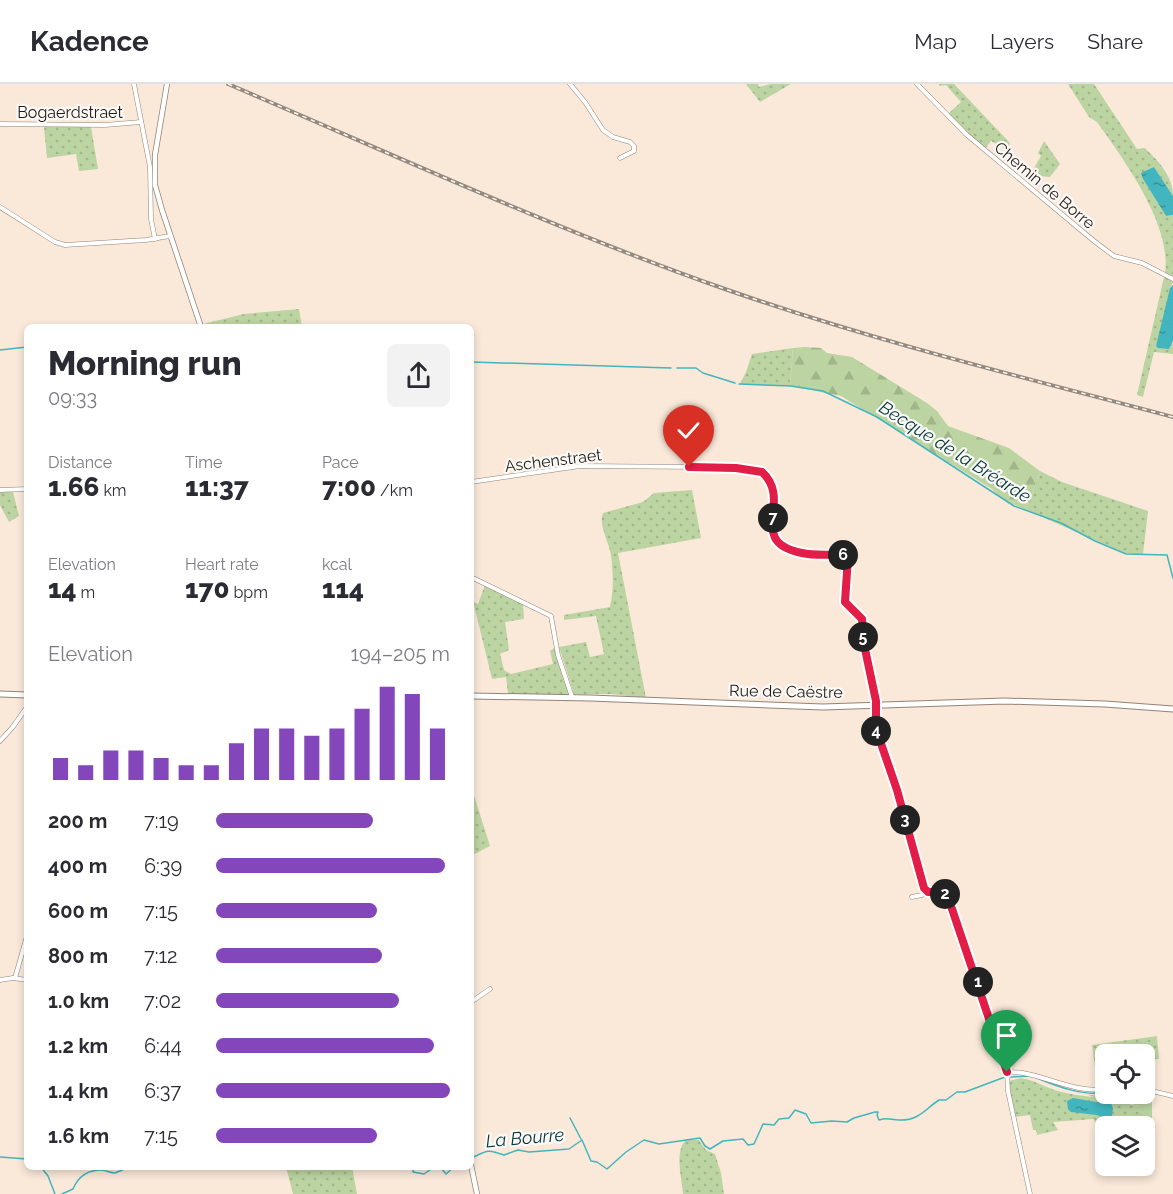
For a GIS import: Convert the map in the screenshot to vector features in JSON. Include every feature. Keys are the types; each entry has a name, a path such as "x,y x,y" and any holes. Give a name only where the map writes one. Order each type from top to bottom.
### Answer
{"main road":[{"path":"0,694 24,695"},
{"name":"Rue de Caëstre","path":"474,696 572,697 818,707 1005,701 1105,704 1173,710"}],"street":[{"path":"134,84 150,167 152,222 155,239"},
{"path":"167,84 154,174 158,199 200,324"},
{"path":"570,84 603,130 634,146 634,151 620,158"},
{"name":"Chemin de Borre","path":"917,84 969,138 1104,249 1117,257 1142,263 1173,279"},
{"name":"Bogaerdstraet","path":"0,124 110,125 141,122"},
{"path":"0,207 65,246 170,236"},
{"name":"Aschenstraet","path":"474,483 580,466 706,467 761,471 768,479 774,498 772,533 776,541 799,553 848,557 844,601 848,608 861,617 876,705"},
{"path":"0,490 24,489"},
{"path":"474,578 551,616 558,655 572,697"},
{"path":"876,705 876,731 897,790 926,891"},
{"path":"0,741 24,711"},
{"path":"912,897 926,891 939,890 945,893 968,952 1007,1072 1008,1091 1030,1194"},
{"path":"15,978 24,946"},
{"path":"0,980 24,980"},
{"path":"474,1000 490,989"},
{"path":"1007,1072 1034,1074 1059,1083 1095,1090"},
{"path":"1155,1092 1173,1096"},
{"path":"472,1170 477,1194"}],"green space":[{"path":"746,84 758,84 759,87 770,84 791,84 760,102"},
{"path":"939,84 954,84 1010,143 1007,150 991,141 985,149 967,134 948,114 961,102 946,85 939,86"},
{"path":"1068,84 1094,84 1137,149 1145,148 1168,176 1173,196 1154,167 1143,179 1166,216 1173,215 1173,277 1165,273 1165,254 1161,234 1144,194 1108,137 1097,122 1089,117"},
{"path":"44,127 91,127 98,169 79,171 76,154 47,158"},
{"path":"1044,141 1060,164 1050,177 1030,175 1041,156 1038,153"},
{"path":"1164,277 1173,282 1170,288 1173,354 1154,352 1143,397 1137,395"},
{"path":"299,309 302,324 203,324 244,314"},
{"path":"793,348 790,386 740,384 752,354"},
{"path":"793,348 821,348 827,353 852,357 927,403 937,411 948,426 1009,448 1040,471 1026,510 1002,499 992,489 841,396 790,386"},
{"path":"1040,471 1062,482 1148,511 1143,554 1127,554 1026,510"},
{"path":"692,490 701,538 618,553 646,698 611,694 574,694 559,647 586,642 590,657 604,654 596,616 564,620 564,615 610,607 613,587 612,568 610,550 602,522 603,513 643,502 654,493"},
{"path":"0,492 13,492 19,516 9,522 0,505"},
{"path":"485,585 523,604 524,619 505,622 509,650 500,654 504,670 511,674 553,664 550,651 554,648 569,694 508,694 506,677 492,679 474,602 478,604"},
{"path":"474,795 490,846 474,854"},
{"path":"1157,1036 1159,1059 1155,1059 1155,1044 1099,1044"},
{"path":"1092,1045 1095,1045 1095,1066"},
{"path":"1021,1078 1064,1093 1095,1097 1095,1104 1141,1106 1140,1116 1095,1116 1095,1123 1094,1119 1053,1122 1058,1130 1037,1135 1036,1130 1033,1130 1030,1115 1014,1117 1009,1081"},
{"path":"1118,1104 1131,1104 1125,1109"},
{"path":"1131,1104 1152,1104 1152,1116 1140,1116 1140,1106"},
{"path":"686,1140 699,1140 706,1150 715,1154 724,1194 683,1194 680,1151"},
{"path":"287,1170 353,1170 357,1194 293,1194"}],"water":[{"path":"1154,167 1173,196 1173,215 1166,216 1143,179 1141,173"},
{"path":"1173,285 1173,341 1169,349 1158,348 1156,346 1170,288"},
{"path":"1073,1098 1095,1102 1095,1104 1112,1104 1112,1116 1071,1112 1067,1101"}],"waterway":[{"name":"Becque de la Bréarde","path":"0,350 24,347"},
{"name":"Becque de la Bréarde","path":"474,362 671,368"},
{"name":"Becque de la Bréarde","path":"677,368 696,368 703,373 735,383"},
{"name":"Becque de la Bréarde","path":"739,384 791,386 823,391 877,417 1014,506 1061,523 1126,554 1167,555 1173,578"},
{"name":"La Bourre","path":"1010,1077 1030,1076"},
{"name":"La Bourre","path":"474,1157 488,1151 504,1155 518,1150 529,1152 569,1149 582,1140 591,1161 607,1169 644,1140 659,1144 700,1138 710,1149 723,1141 743,1139 748,1145 754,1144 763,1124 774,1125 779,1119 789,1118 795,1110 806,1114 811,1123 847,1122 875,1112 878,1112 879,1120 912,1119 939,1100 946,1100 957,1092 965,1092 1005,1077"},
{"name":"La Bourre","path":"1037,1078 1080,1092 1095,1093"},
{"path":"570,1118 581,1139"},
{"name":"La Bourre","path":"0,1157 24,1159"},
{"name":"La Bourre","path":"43,1170 55,1194"},
{"name":"La Bourre","path":"62,1194 73,1189 80,1178 87,1173 96,1170"},
{"name":"La Bourre","path":"96,1170 103,1170"},
{"name":"La Bourre","path":"103,1170 115,1173 122,1170"},
{"name":"La Bourre","path":"413,1170 413,1172 424,1174 430,1170"},
{"name":"La Bourre","path":"443,1170 446,1174 451,1170"}],"railway":[{"path":"228,84 535,216 722,288 890,341 1173,417"}],"route":[{"path":"689,467 736,468 762,472 768,479 774,498 772,533 779,544 799,553 848,557 845,602 848,608 862,619 865,649 876,701 876,729 897,790 924,888 928,892 939,890 943,892 950,903 1007,1072"}]}
